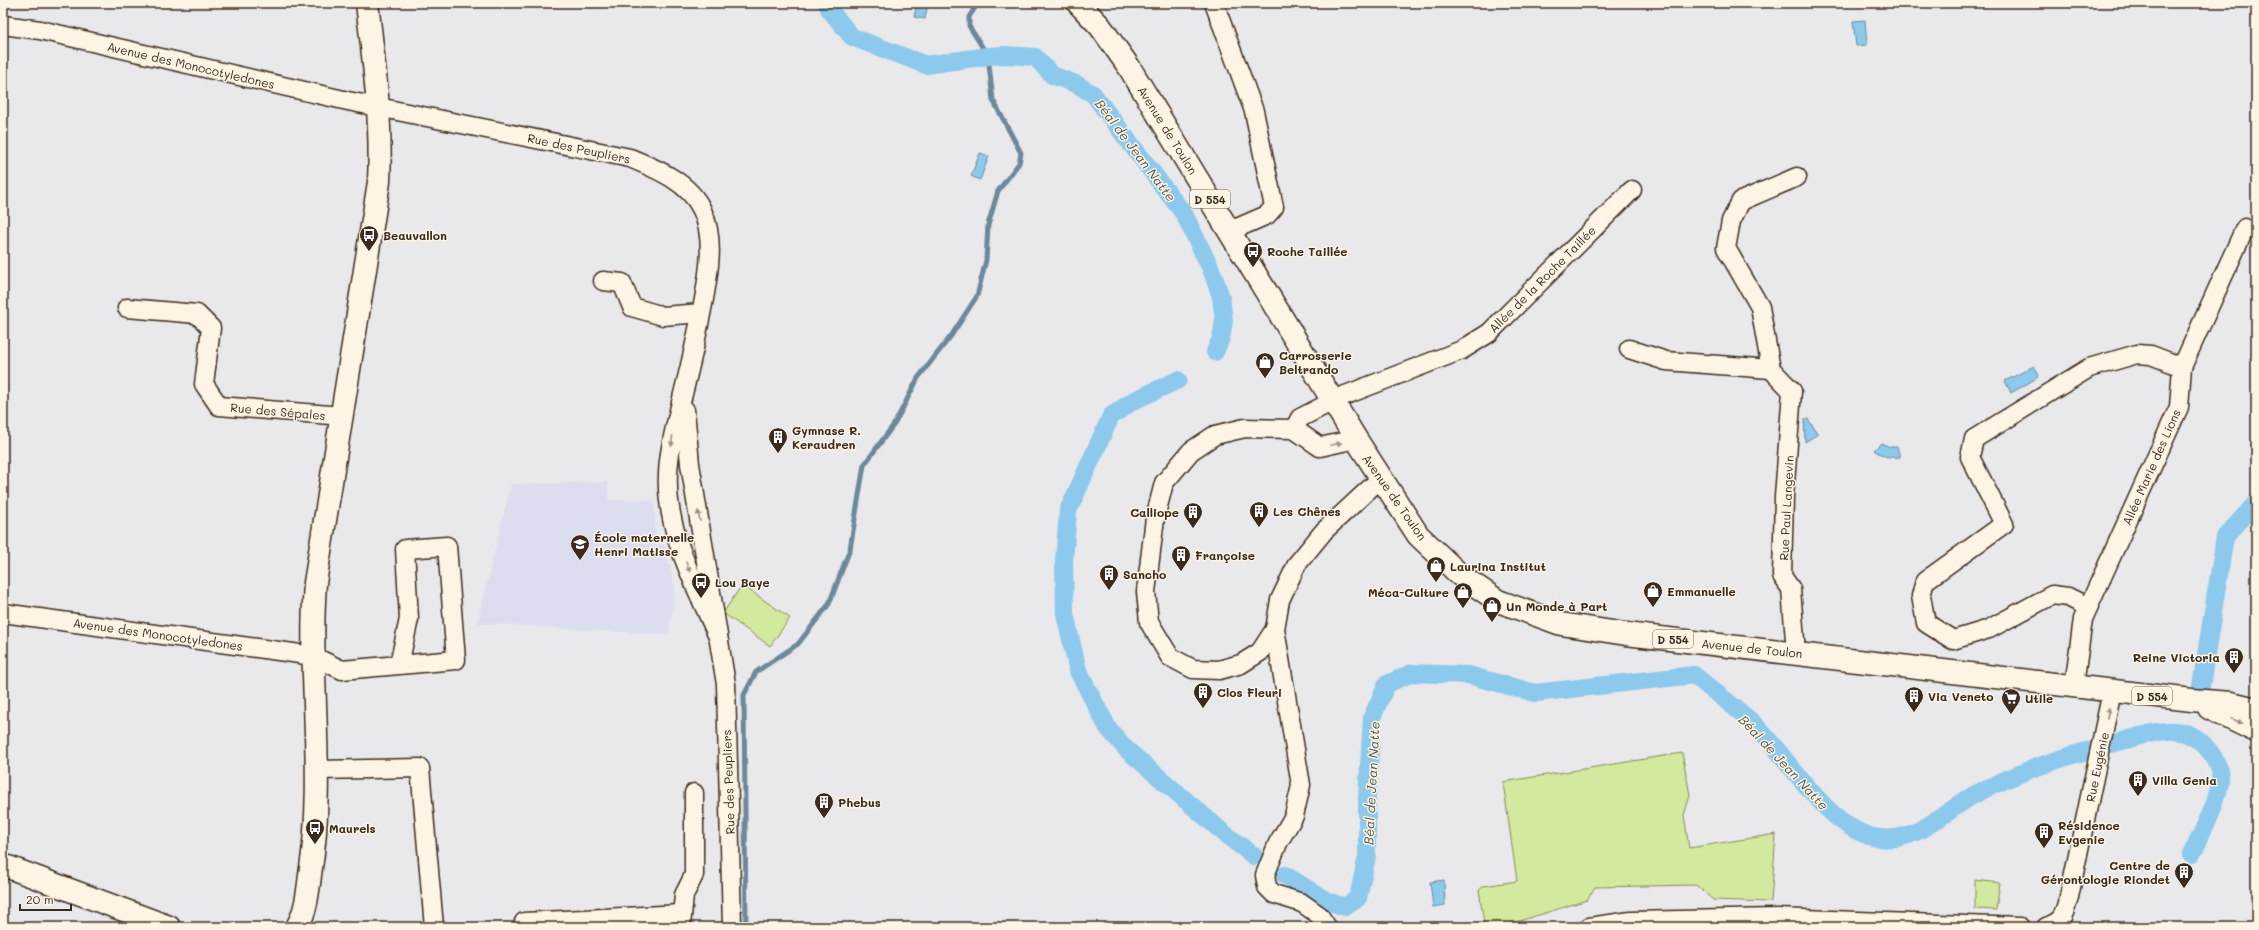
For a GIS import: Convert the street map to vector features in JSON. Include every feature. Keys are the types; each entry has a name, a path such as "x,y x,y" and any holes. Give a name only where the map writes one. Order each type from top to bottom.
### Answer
{"main road":[{"path":"301,924 315,845 318,770 312,629 315,583 343,416 379,182 381,150 367,3"},
{"name":"Avenue de Toulon","path":"1078,3 1100,26 1129,66 1356,439 1418,535 1460,576 1498,602 1561,624 1633,635 2112,691 2231,703 2256,709"},
{"name":"Avenue de Toulon","path":"2192,700 2239,721 2256,731"},
{"path":"3,865 30,877 84,906 135,927"},
{"path":"30,877 70,890 169,927"}],"street":[{"path":"1214,3 1254,111 1274,207 1267,215 1230,231"},
{"name":"Avenue des Monocotyledones","path":"3,25 40,30 378,107"},
{"name":"Rue des Peupliers","path":"378,107 630,158 673,178 687,191 701,209 710,242 710,263 701,313 674,433 668,473 668,496 673,526 683,554 718,637"},
{"path":"1629,349 1666,360 1771,369 1760,307 1726,248 1731,221 1741,201 1797,177"},
{"name":"Allée de la Roche Taillée","path":"1294,429 1300,418 1333,401 1462,350 1489,333 1632,190"},
{"name":"Allée Marie des Lions","path":"2074,686 2083,618 2179,406 2182,367 2245,228"},
{"path":"603,281 622,283 632,307 663,316 701,313"},
{"name":"Rue des Sépales","path":"127,308 197,314 211,328 204,384 219,406 343,416"},
{"path":"2088,607 2068,598 2052,595 1989,629 1953,640 1926,624 1921,596 1925,581 2004,524 1970,457 1974,439 2089,368 2137,354 2151,355 2182,367"},
{"name":"Rue Paul Langevin","path":"1771,369 1792,391 1784,497 1782,576 1791,589 1796,653"},
{"name":"Rue des Peupliers","path":"684,389 690,464 707,559 726,684 732,927"},
{"path":"1275,629 1260,652 1242,664 1219,670 1193,669 1170,657 1149,622 1146,592 1155,518 1164,482 1191,450 1215,435 1245,428 1294,429 1320,447 1356,439"},
{"path":"1327,927 1319,915 1302,904 1274,894 1267,887 1265,875 1278,843 1294,816 1301,785 1275,629 1280,600 1297,564 1324,531 1381,478"},
{"name":"Avenue des Monocotyledones","path":"3,613 172,635 312,656 342,670 399,665 456,660 447,546 405,549 409,619 399,665"},
{"name":"Rue Eugénie","path":"2050,926 2063,917 2069,897 2112,691"},
{"path":"318,770 420,768 434,927"},
{"path":"524,922 681,921 684,895 694,875 694,793"},
{"path":"1589,927 1631,921 1777,918 2020,927"}],"shaded area":[{"name":"École maternelle Henri Matisse","path":"608,482 608,500 654,500 656,545 665,545 675,589 669,635 477,623 511,484"}],"green space":[{"path":"742,585 790,618 770,646 723,613"},
{"path":"1682,753 1690,795 1684,815 1689,848 1776,834 1771,902 1713,900 1696,885 1595,887 1587,900 1500,927 1489,927 1484,923 1479,890 1484,886 1517,881 1503,782"},
{"path":"1975,880 2000,883 1996,910 1975,909"}],"water":[{"path":"917,3 928,3 925,19 914,17"},
{"path":"1865,20 1867,45 1856,46 1853,21"},
{"path":"980,153 989,156 980,180 971,176"},
{"path":"2034,366 2038,373 2037,378 2011,393 2005,381"},
{"path":"1804,419 1808,419 1818,434 1805,442"},
{"path":"1881,443 1890,447 1897,447 1900,457 1886,456 1874,450"},
{"path":"1444,880 1445,905 1433,907 1430,882"}],"waterway":[{"name":"Béal de Jean Natte","path":"827,3 829,9 852,37 926,65 988,56 1006,55 1035,57 1052,75 1076,84 1093,94 1184,214 1211,269 1221,297 1224,321 1221,338 1215,352"},
{"path":"746,927 744,695 756,672 798,644 829,604 850,549 864,465 895,423 918,378 951,336 977,296 986,260 988,225 998,191 1019,163 1021,153 993,100 988,56 969,26 969,17 978,3"},
{"name":"Béal de Jean Natte","path":"1178,380 1133,401 1111,416 1068,511 1064,561 1065,614 1078,671 1108,728 1126,749 1225,834 1254,856"},
{"name":"Béal de Jean Natte","path":"2201,686 2225,537 2256,503"},
{"name":"Béal de Jean Natte","path":"1285,875 1327,901 1345,907 1358,898 1367,856 1367,799 1372,717 1387,684 1412,673 1468,675 1535,693 1694,675 1753,723 1826,808 1843,822 1861,833 1879,838 1905,836 1917,831 1940,818 1972,796 2008,778 2046,764 2149,734 2163,731 2183,732 2195,737 2207,748 2217,763 2220,776 2218,793 2205,827 2192,854"}],"place":[{"name":"Beauvallon","path":"369,252"},
{"name":"Roche Taillée","path":"1253,268"},
{"name":"Carrosserie Beltrando","path":"1265,379"},
{"name":"Gymnase R. Keraudren","path":"778,454"},
{"name":"Les Chênes","path":"1259,528"},
{"name":"Calliope","path":"1193,529"},
{"name":"École maternelle Henri Matisse","path":"580,561"},
{"name":"Françoise","path":"1181,572"},
{"name":"Laurina Institut","path":"1436,583"},
{"name":"Sancho","path":"1109,591"},
{"name":"Lou Baye","path":"701,599"},
{"name":"Emmanuelle","path":"1653,608"},
{"name":"Méca-Culture","path":"1463,609"},
{"name":"Un Monde à Part","path":"1492,623"},
{"name":"Reine Victoria","path":"2234,674"},
{"name":"Clos Fleuri","path":"1203,709"},
{"name":"Via Veneto","path":"1914,713"},
{"name":"Utile","path":"2011,715"},
{"name":"Villa Genia","path":"2138,797"},
{"name":"Phebus","path":"824,819"},
{"name":"Maurels","path":"315,845"},
{"name":"Résidence Evgenie","path":"2044,849"},
{"name":"Centre de Gérontologie Riondet","path":"2184,889"}]}
